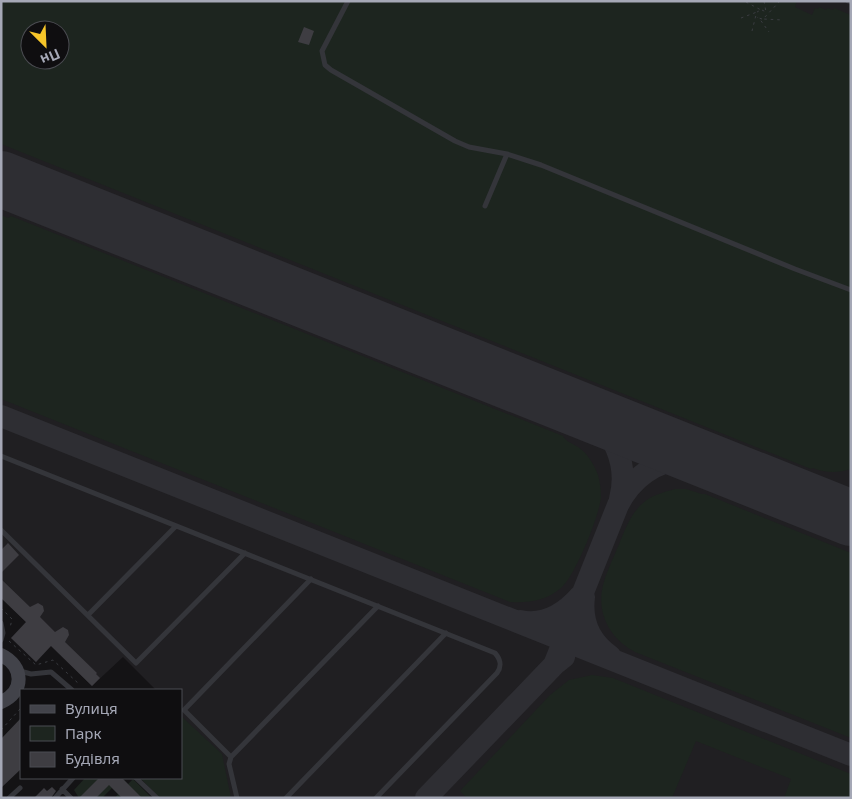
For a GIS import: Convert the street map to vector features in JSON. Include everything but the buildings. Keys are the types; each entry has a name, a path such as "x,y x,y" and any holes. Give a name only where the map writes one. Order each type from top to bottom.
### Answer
{"main road":[{"path":"1,655 8,659 17,670 19,678 9,700"}],"lane":[{"path":"348,1 322,51 325,65 330,70 455,141 469,147 506,154 541,164 786,266 851,290"},
{"path":"485,206 506,154"},
{"path":"1,456 495,653 500,661 500,668 497,673 376,798"},
{"path":"88,615 176,526"},
{"path":"1,530 136,663 245,553"},
{"path":"231,757 184,710 311,580"},
{"path":"236,798 228,764 231,757 378,606"},
{"path":"1,623 4,639"},
{"path":"286,798 446,633"},
{"path":"17,670 31,674 52,672 71,689"},
{"path":"55,798 72,779"},
{"path":"137,779 156,798"},
{"path":"9,798 20,788"},
{"path":"62,789 71,798"}],"path":[{"path":"764,1 766,13"},
{"path":"763,19 766,13 780,1"},
{"path":"746,2 766,13"},
{"path":"741,18 761,10"},
{"path":"752,31 757,12"},
{"path":"756,15 769,32"},
{"path":"759,18 783,20"},
{"path":"4,639 36,665 53,660 79,684"},
{"path":"1,730 20,709"}],"shaded area":[{"path":"1,1 851,1 851,798 229,798 182,738 182,689 155,689 123,657 92,686 49,644 36,662 11,638 29,625 1,598"}],"green space":[{"path":"1,1 797,1 795,7 812,15 815,8 818,9 819,7 826,10 827,8 833,10 834,8 851,15 851,469 832,472 811,469 1,144"},
{"path":"1,215 8,218 11,216 563,436 567,441 581,449 590,459 598,475 601,494 591,531 573,572 561,588 549,596 530,601 510,602 1,399"},
{"path":"675,489 686,489 705,494 851,553 851,738 635,652 626,647 612,632 603,615 601,595 606,576 630,519 647,500"},
{"path":"592,675 613,678 851,774 851,798 784,798 791,779 696,741 672,798 467,798 460,791 550,695 569,680"},
{"path":"182,717 222,754 231,798 160,798 141,779 182,779"},
{"path":"84,779 123,779 128,784 133,779 152,798 115,798 118,794 112,788 102,798 79,798 74,790"}],"taxiway":[{"path":"1,181 11,183"},
{"path":"582,411 603,427 616,448 622,473 620,499"},
{"path":"1,416 851,755"},
{"path":"554,665 618,505 630,487 646,472 665,463 686,460 717,465"},
{"path":"803,499 827,502 851,499"},
{"path":"520,621 537,622 546,620 561,613 580,596"},
{"path":"584,597 583,606 588,630 597,644 610,656"},
{"path":"426,798 554,665 564,657"}],"runway":[{"path":"1,179 851,518"}]}
